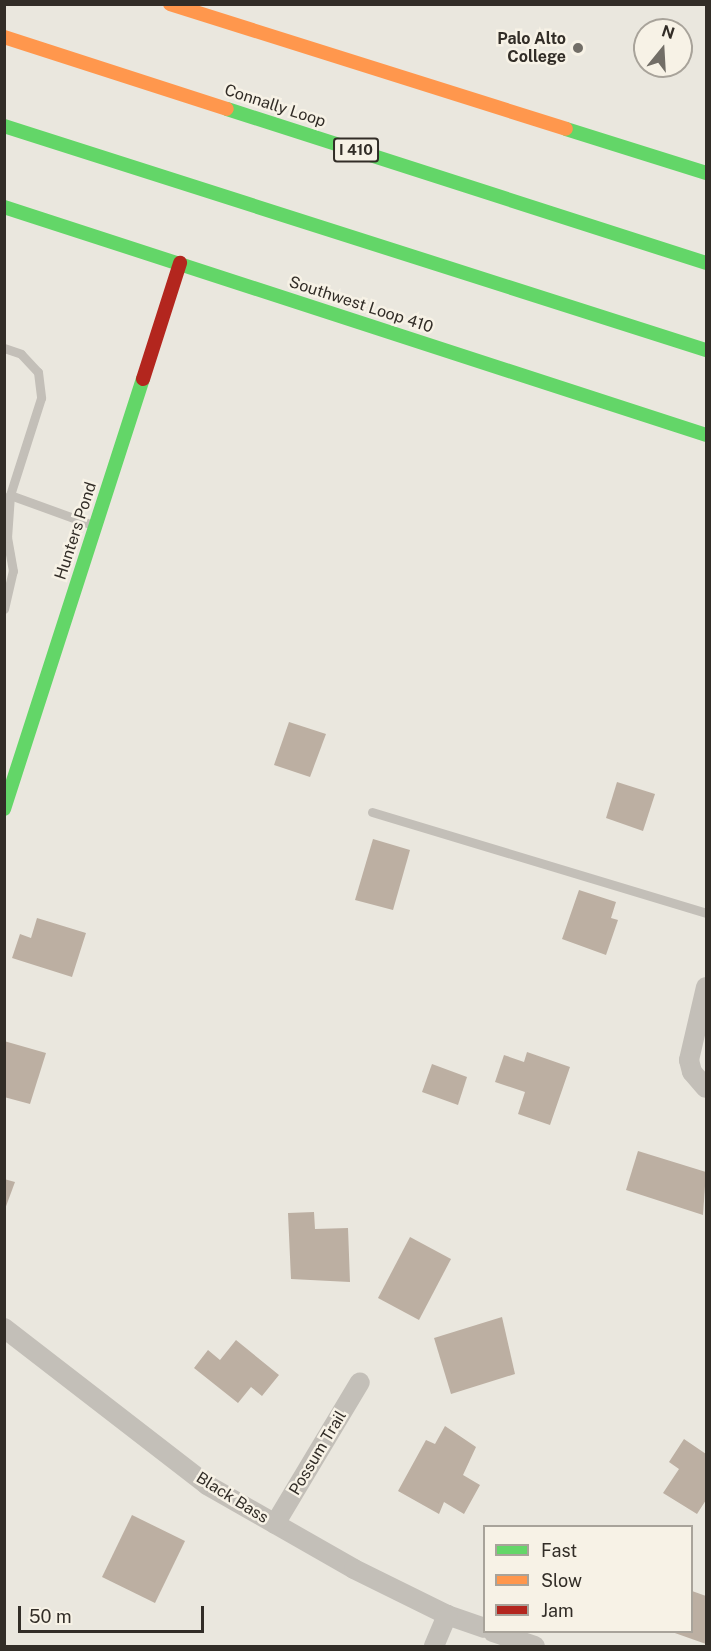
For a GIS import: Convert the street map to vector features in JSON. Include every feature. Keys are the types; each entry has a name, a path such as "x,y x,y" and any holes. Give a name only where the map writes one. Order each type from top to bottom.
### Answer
{"main road":[{"path":"170,4 706,173"},
{"name":"Connally Loop","path":"4,37 706,262"},
{"path":"4,126 706,350"},
{"name":"Southwest Loop 410","path":"4,207 706,435"},
{"name":"Hunters Pond","path":"5,808 180,263"}],"street":[{"path":"706,987 689,1060 692,1072 706,1088"},
{"name":"Black Bass","path":"4,1328 207,1485 275,1524 447,1615 483,1628"},
{"name":"Possum Trail","path":"275,1524 360,1382"},
{"path":"434,1647 447,1615"},
{"path":"496,1633 535,1647"}],"lane":[{"path":"4,348 21,354 38,372 41,398 10,495 7,538 14,571 4,609"},
{"path":"10,495 95,526"},
{"path":"372,812 706,913"}],"building":[{"path":"289,722 326,734 310,777 274,765"},
{"path":"617,782 655,794 643,831 606,818"},
{"path":"373,839 410,850 393,910 355,900"},
{"path":"579,890 616,902 611,918 618,920 606,955 562,939"},
{"path":"37,918 86,933 72,977 12,958 20,934 31,938"},
{"path":"4,1041 46,1053 30,1104 4,1097"},
{"path":"527,1052 570,1067 550,1125 518,1114 525,1092 495,1082 504,1055 524,1062"},
{"path":"432,1064 467,1077 458,1105 422,1092"},
{"path":"638,1151 706,1172 703,1215 626,1190"},
{"path":"4,1179 15,1182 5,1209 4,1209"},
{"path":"314,1212 315,1229 348,1228 350,1282 291,1279 288,1213"},
{"path":"410,1237 451,1259 419,1320 378,1298"},
{"path":"502,1317 515,1374 451,1394 434,1338"},
{"path":"236,1340 279,1375 262,1396 251,1387 238,1403 194,1368 208,1350 220,1360"},
{"path":"445,1426 476,1447 463,1475 480,1485 464,1514 444,1502 439,1514 398,1491 426,1440 435,1444"},
{"path":"684,1439 706,1454 706,1500 697,1514 663,1493 679,1469 669,1462"},
{"path":"132,1515 185,1541 155,1603 102,1577"},
{"path":"693,1591 706,1596 706,1644 675,1633 693,1633"}],"traffic: fast":[{"path":"227,109 706,263"},
{"path":"4,126 706,350"},
{"path":"566,129 706,173"},
{"path":"4,207 706,435"},
{"path":"4,809 143,379"}],"traffic: slow":[{"path":"170,4 566,129"},
{"path":"4,37 227,109"}],"traffic: jam":[{"path":"143,379 180,263"}],"place":[{"name":"Palo Alto College","path":"578,48"}]}
